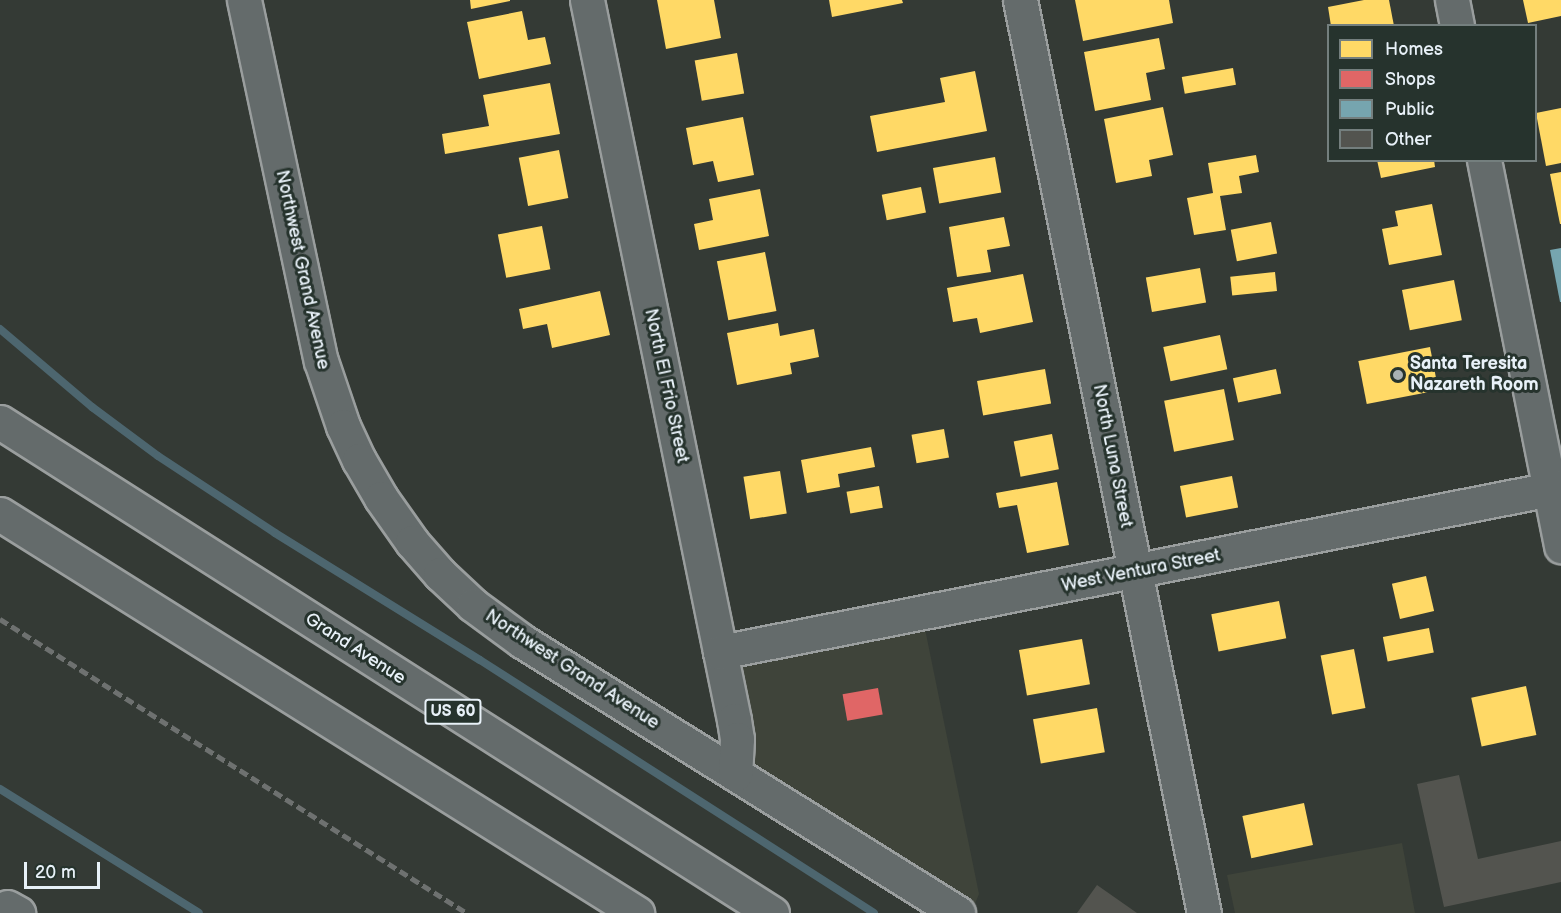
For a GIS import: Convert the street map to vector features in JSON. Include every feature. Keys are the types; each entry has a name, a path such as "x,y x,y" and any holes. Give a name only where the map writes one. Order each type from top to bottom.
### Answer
{"main road":[{"name":"Northwest Grand Avenue","path":"244,0 321,361 343,426 381,498 426,558 473,605 522,641 958,913"},
{"name":"North El Frio Street","path":"587,0 737,739 735,774"},
{"name":"North Luna Street","path":"1020,0 1204,913"},
{"path":"1452,0 1457,24"},
{"path":"1484,162 1555,489 1561,546"},
{"name":"Grand Avenue","path":"0,422 772,913"},
{"name":"West Ventura Street","path":"720,652 1555,489"},
{"path":"0,513 637,913"}],"shaded area":[{"path":"924,624 979,894 971,913 748,772 730,660"},
{"path":"1402,843 1415,913 1235,913 1227,875"}],"building: Homes":[{"path":"470,0 510,0 510,1 471,9"},
{"path":"657,0 714,0 721,38 666,49"},
{"path":"829,0 902,0 903,3 832,17"},
{"path":"1075,0 1169,0 1173,23 1083,41"},
{"path":"1364,0 1389,0 1394,24 1331,24 1328,7"},
{"path":"1523,0 1561,0 1561,16 1528,23"},
{"path":"522,11 528,40 545,37 551,64 479,79 467,22"},
{"path":"1159,38 1165,69 1146,73 1151,100 1095,111 1084,52"},
{"path":"737,53 744,93 702,101 695,60"},
{"path":"1233,68 1236,85 1185,94 1182,77"},
{"path":"975,71 987,131 877,152 870,116 945,102 940,78"},
{"path":"550,83 560,134 445,154 442,134 489,126 483,95"},
{"path":"1163,107 1173,155 1149,160 1152,176 1116,183 1104,119"},
{"path":"1561,108 1561,163 1546,166 1537,113"},
{"path":"743,117 754,175 718,182 713,161 693,165 686,128"},
{"path":"559,150 568,198 528,206 519,158"},
{"path":"1256,155 1259,172 1239,176 1242,193 1220,196 1226,230 1194,235 1187,198 1213,193 1208,163"},
{"path":"995,157 1001,192 939,203 933,168"},
{"path":"1377,162 1434,162 1435,167 1381,178"},
{"path":"1561,172 1561,224 1560,224 1550,174"},
{"path":"921,187 926,213 887,220 882,195"},
{"path":"760,189 769,236 699,250 694,224 713,220 709,199"},
{"path":"1432,204 1442,255 1389,265 1382,229 1398,226 1395,211"},
{"path":"1004,217 1010,246 987,250 991,272 957,277 949,227"},
{"path":"1271,222 1277,253 1237,261 1231,230"},
{"path":"542,226 550,269 506,278 498,235"},
{"path":"765,252 776,311 728,320 717,261"},
{"path":"1200,268 1206,302 1152,312 1146,278"},
{"path":"1275,272 1277,291 1232,296 1230,277"},
{"path":"1023,274 1033,322 980,333 977,318 953,322 947,288"},
{"path":"1454,280 1462,320 1410,330 1402,290"},
{"path":"600,291 610,335 552,348 547,324 523,329 519,309"},
{"path":"778,323 780,336 814,329 819,357 790,363 792,374 737,385 727,333"},
{"path":"1220,335 1227,369 1171,381 1163,347"},
{"name":"Santa Teresita Nazareth Room","path":"1430,347 1438,390 1367,404 1358,361"},
{"path":"1045,369 1051,403 983,415 977,381"},
{"path":"1276,369 1281,393 1238,403 1233,378"},
{"path":"1224,389 1234,440 1174,452 1164,401"},
{"path":"944,429 949,458 917,463 912,435"},
{"path":"1052,434 1059,469 1021,477 1014,441"},
{"path":"871,447 875,467 838,474 840,487 807,493 801,460"},
{"path":"780,471 787,513 750,519 743,477"},
{"path":"1232,476 1238,507 1186,518 1180,486"},
{"path":"1057,482 1069,545 1027,553 1017,505 999,508 996,493"},
{"path":"879,486 883,508 850,513 847,492"},
{"path":"1426,576 1434,611 1400,619 1392,584"},
{"path":"1279,601 1286,638 1219,651 1211,614"},
{"path":"1429,628 1434,653 1388,662 1383,637"},
{"path":"1082,639 1090,684 1027,695 1019,650"},
{"path":"1354,649 1365,708 1332,714 1321,655"},
{"path":"1526,686 1536,735 1482,747 1471,698"},
{"path":"1097,708 1105,752 1041,764 1033,719"},
{"path":"1304,803 1313,845 1251,858 1242,816"}],"building: Shops":[{"path":"878,688 883,715 847,721 843,694"}],"building: Public":[{"path":"1561,248 1561,302 1560,302 1550,250"}],"building: Other":[{"path":"1459,775 1478,859 1561,841 1561,882 1444,907 1417,784"},
{"path":"1097,885 1137,913 1077,913"}],"waterway":[{"path":"0,329 92,407 158,456 275,533 480,660 874,913"},
{"path":"0,789 199,913"}],"railway":[{"path":"0,619 467,913"}],"place":[{"name":"Santa Teresita Nazareth Room","path":"1398,375"}]}
